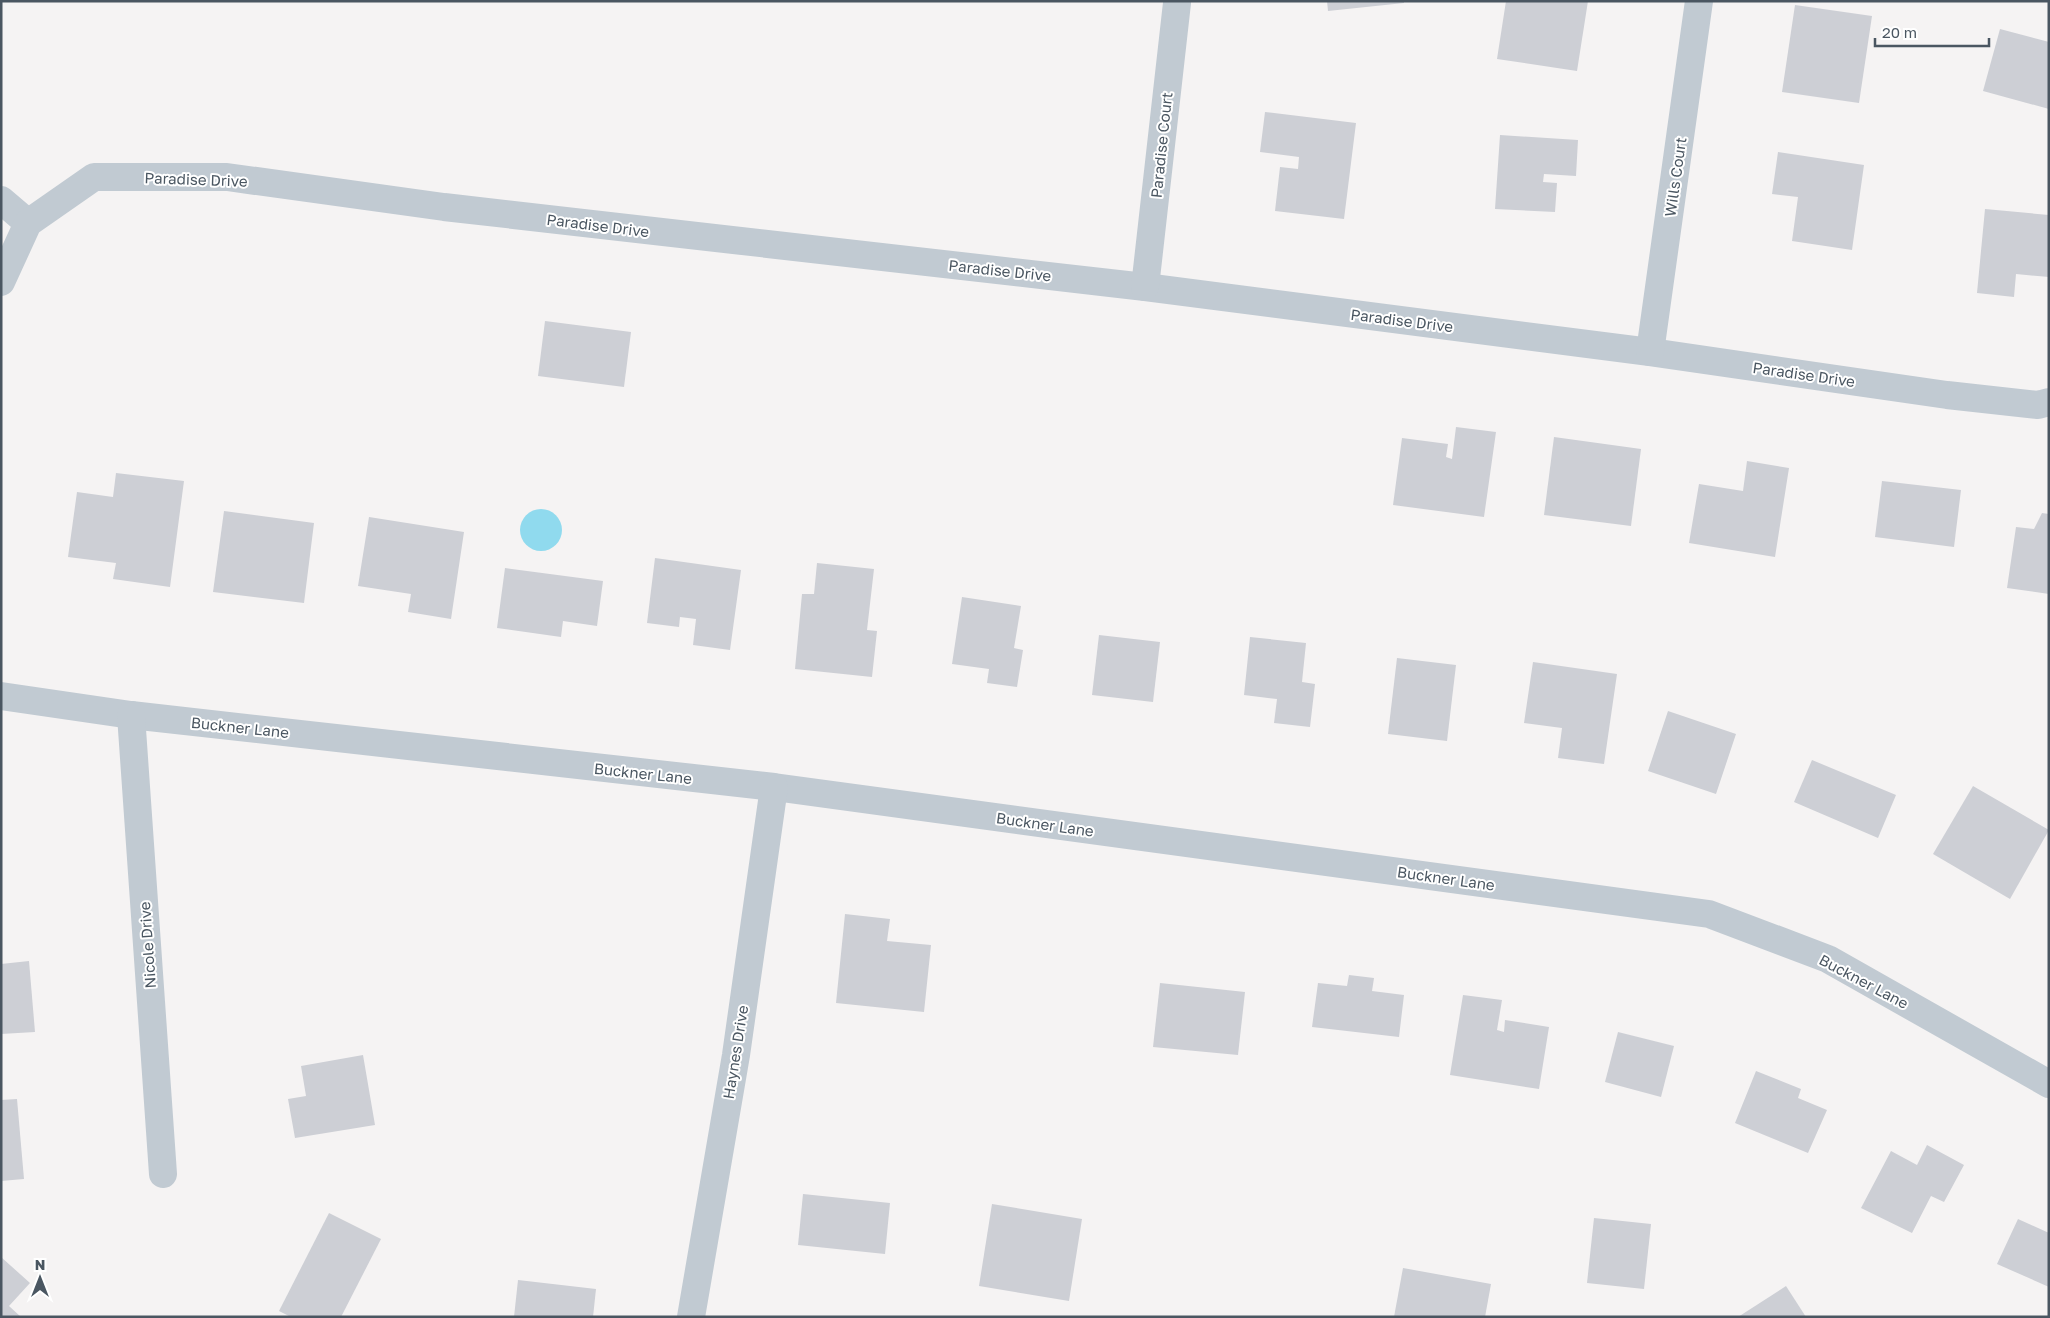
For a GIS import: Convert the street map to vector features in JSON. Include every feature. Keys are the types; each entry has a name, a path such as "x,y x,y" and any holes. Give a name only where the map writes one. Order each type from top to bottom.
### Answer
{"street":[{"name":"Wills Court","path":"1650,352 1699,1"},
{"name":"Paradise Court","path":"1145,287 1177,3"},
{"name":"Paradise Drive","path":"28,222 94,177 227,177 454,208 1145,287 1650,352 1948,395 2038,405 2049,402"},
{"path":"1,200 28,222 1,282"},
{"name":"Buckner Lane","path":"1,696 132,715 774,787 1709,914 1828,959 2049,1084"},
{"name":"Nicole Drive","path":"132,715 163,1174"},
{"name":"Haynes Drive","path":"691,1317 736,1056 774,787"}],"water":[{"path":"537,509 545,509 556,515 562,530 556,545 545,551 537,551 526,545 520,534 520,526 526,515"}],"building":[{"path":"1327,1 1404,1 1404,3 1328,11"},
{"path":"1506,1 1588,1 1577,71 1497,59"},
{"path":"1795,5 1872,16 1859,103 1782,92"},
{"path":"2000,29 2049,42 2049,109 1983,91"},
{"path":"1265,112 1356,123 1344,219 1275,211 1280,167 1298,169 1299,157 1260,152"},
{"path":"1500,135 1578,140 1576,176 1544,174 1543,182 1557,183 1555,212 1495,209"},
{"path":"1778,152 1864,165 1852,250 1792,241 1798,197 1772,194"},
{"path":"1985,209 2049,215 2049,277 2016,274 2014,297 1977,293"},
{"path":"545,321 631,332 624,387 538,376"},
{"path":"1456,427 1496,432 1484,517 1393,505 1402,438 1448,444 1446,457 1452,459"},
{"path":"1554,437 1641,449 1631,526 1544,515"},
{"path":"1747,461 1789,468 1775,557 1689,543 1699,484 1743,491"},
{"path":"116,473 184,481 170,587 113,579 116,563 68,557 77,492 113,497"},
{"path":"1882,481 1961,490 1954,547 1875,537"},
{"path":"224,511 314,523 304,603 213,592"},
{"path":"2042,513 2049,514 2049,594 2007,588 2016,527 2034,529"},
{"path":"369,517 464,532 451,619 408,612 411,594 358,586"},
{"path":"655,558 741,570 730,650 693,645 696,619 680,617 679,627 647,623"},
{"path":"817,563 874,569 867,630 877,631 872,677 795,669 802,594 814,594"},
{"path":"505,568 603,581 597,626 563,621 561,637 497,628"},
{"path":"962,597 1021,606 1014,648 1023,650 1017,687 987,683 989,669 952,664"},
{"path":"1099,635 1160,642 1153,702 1092,695"},
{"path":"1250,637 1306,643 1302,682 1315,684 1310,727 1274,723 1277,699 1244,695"},
{"path":"1397,658 1456,665 1447,741 1388,734"},
{"path":"1533,662 1617,674 1604,764 1558,758 1562,728 1524,723"},
{"path":"1668,711 1736,734 1716,794 1648,771"},
{"path":"1812,760 1896,795 1878,838 1794,802"},
{"path":"1973,786 2049,830 2010,899 1933,854"},
{"path":"845,914 890,919 887,941 931,945 924,1012 836,1003"},
{"path":"29,961 35,1032 1,1034 1,964"},
{"path":"1349,975 1374,978 1372,991 1404,995 1399,1037 1312,1027 1318,983 1347,986"},
{"path":"1160,983 1245,992 1238,1055 1153,1047"},
{"path":"1463,995 1502,1000 1497,1030 1504,1032 1505,1020 1549,1027 1539,1089 1450,1075"},
{"path":"1618,1032 1674,1046 1661,1097 1605,1082"},
{"path":"363,1055 375,1125 295,1138 288,1099 306,1096 301,1066"},
{"path":"1756,1071 1801,1089 1798,1098 1827,1110 1808,1153 1735,1123"},
{"path":"17,1099 24,1179 1,1181 1,1100"},
{"path":"1927,1145 1964,1165 1944,1202 1931,1196 1912,1233 1861,1208 1891,1151 1917,1165"},
{"path":"803,1194 890,1203 885,1254 798,1245"},
{"path":"992,1204 1082,1219 1069,1301 979,1286"},
{"path":"329,1213 381,1239 341,1317 291,1317 279,1311"},
{"path":"1594,1218 1651,1224 1644,1289 1587,1283"},
{"path":"2018,1219 2049,1233 2049,1287 1997,1264"},
{"path":"1,1257 30,1283 9,1306 21,1317 1,1317"},
{"path":"1403,1268 1491,1284 1485,1317 1394,1317"},
{"path":"518,1280 596,1289 593,1317 514,1317"},
{"path":"1786,1286 1806,1317 1738,1317"}]}
